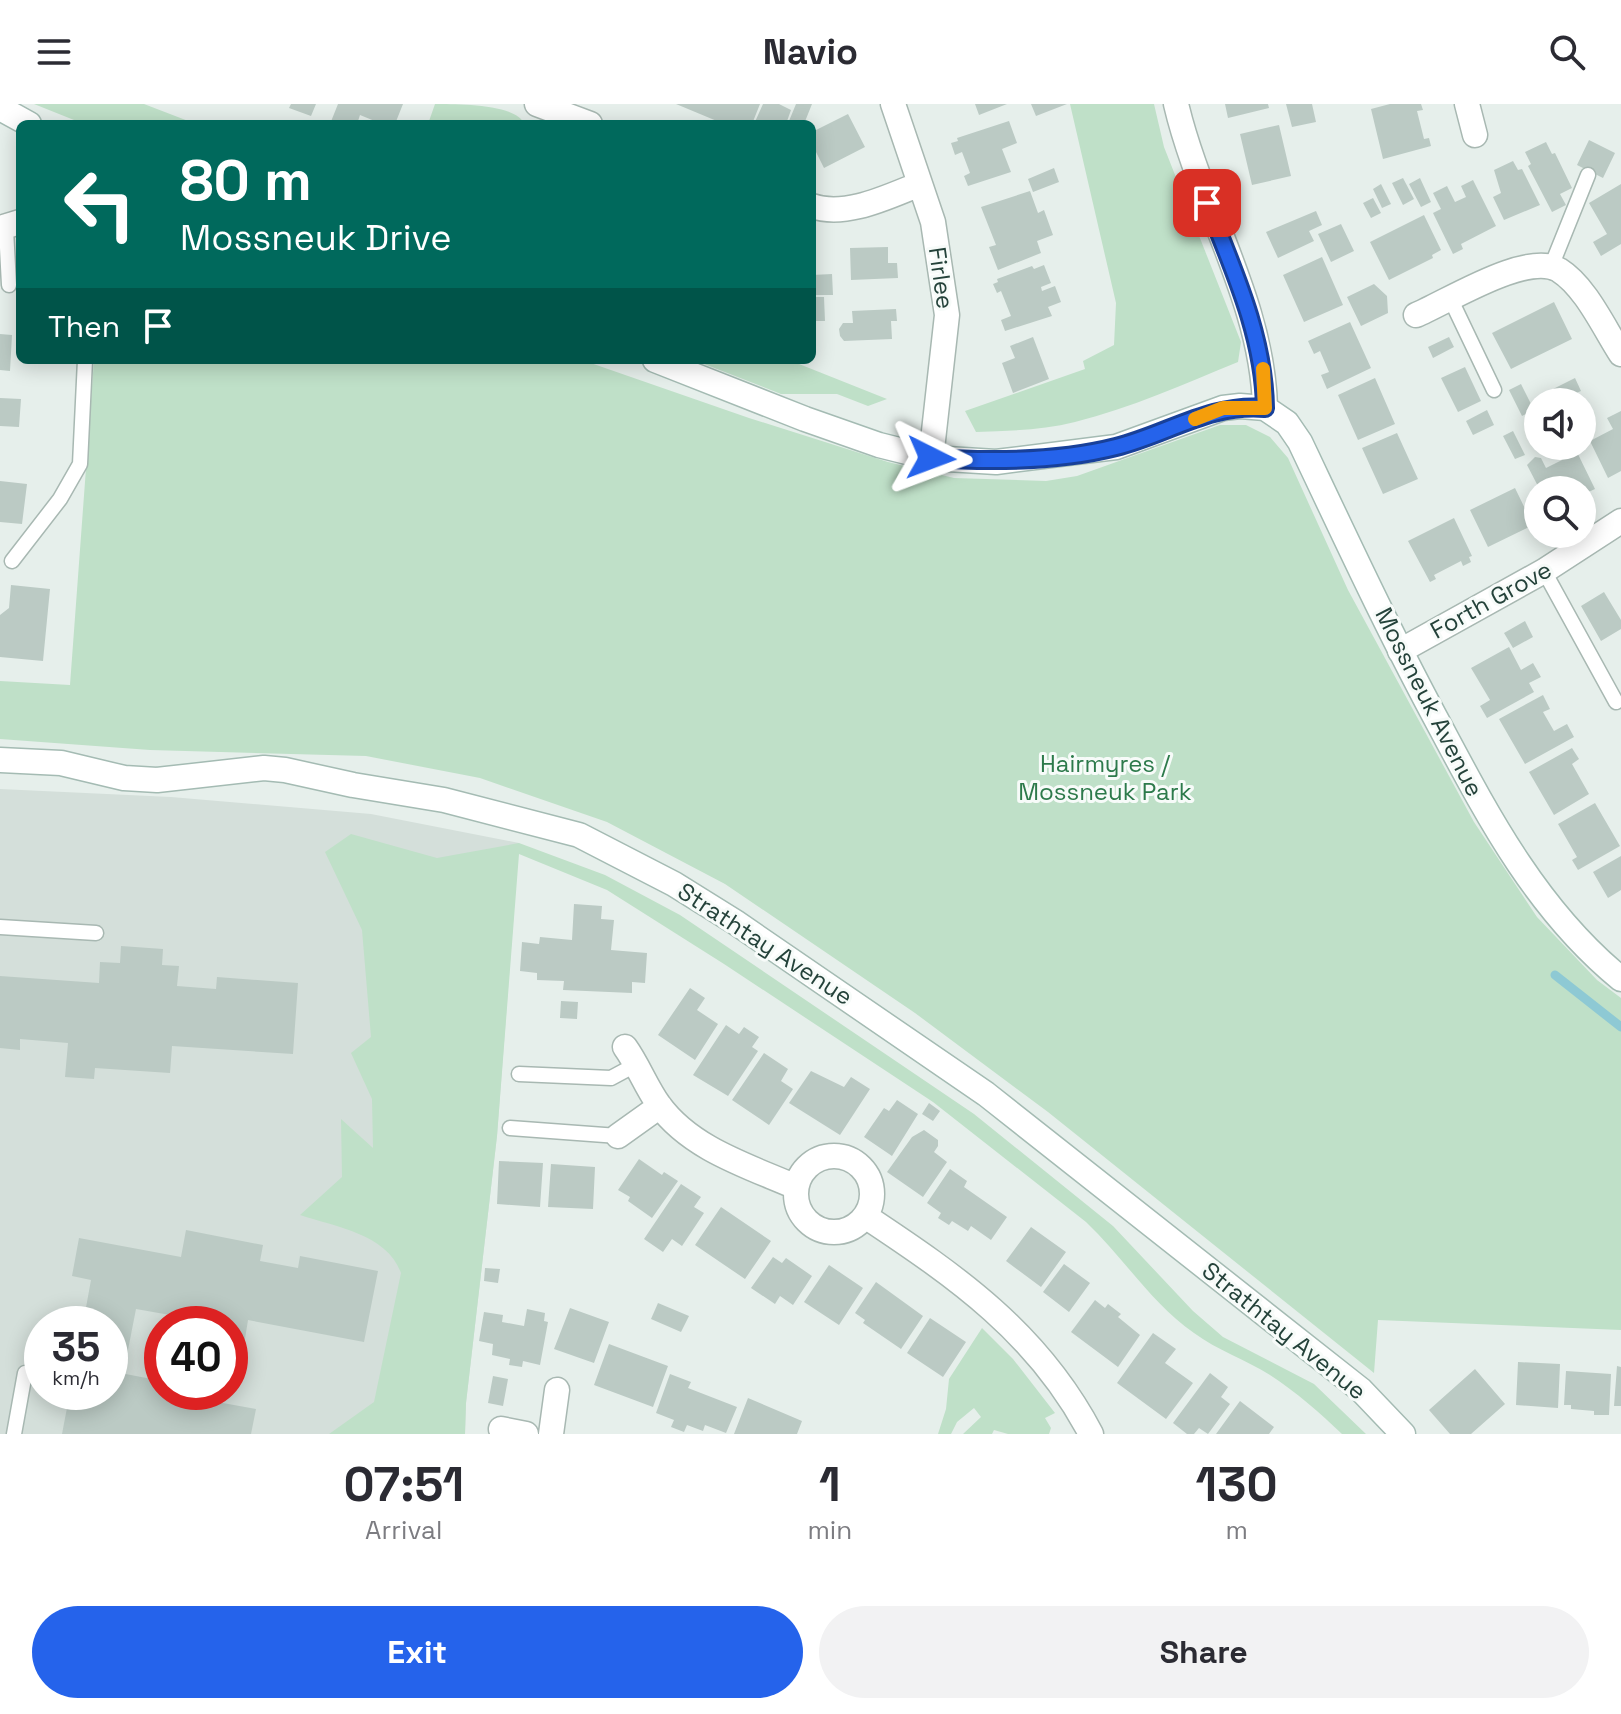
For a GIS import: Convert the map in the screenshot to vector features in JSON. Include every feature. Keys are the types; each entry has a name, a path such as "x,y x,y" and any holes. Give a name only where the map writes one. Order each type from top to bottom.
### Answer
{"street":[{"name":"Firlee","path":"893,104 933,222 947,315 931,458"},
{"path":"665,364 805,419 879,445 931,458 996,462 1116,447 1223,408 1265,408 1264,372 1254,331 1186,147 1176,104"},
{"path":"1467,104 1475,135"},
{"path":"0,108 22,120"},
{"path":"542,112 574,120"},
{"path":"816,208 865,205 920,184"},
{"path":"1416,315 1512,269 1536,265 1551,267 1560,271 1579,290 1621,354"},
{"name":"Mossneuk Avenue","path":"1265,408 1287,423 1300,442 1400,651 1496,833 1524,874 1585,946 1621,979"},
{"name":"Forth Grove","path":"1400,651 1544,571 1621,521"},
{"name":"Strathtay Avenue","path":"0,760 61,763 124,778 157,780 264,768 285,770 444,800 579,835 674,884 735,922 986,1094 1361,1390 1403,1434"},
{"path":"631,1056 660,1106 686,1133 721,1155 796,1187"},
{"path":"618,1136 660,1106"},
{"path":"843,1156 864,1169 872,1192 865,1216 845,1231 819,1229 800,1212 796,1187 800,1175 818,1158 843,1156"},
{"path":"865,1216 982,1298 1024,1339 1076,1405 1091,1434"},
{"path":"551,1434 557,1390"},
{"path":"501,1429 526,1434"}],"lane":[{"path":"1551,267 1588,175"},
{"path":"9,226 9,285"},
{"path":"1451,300 1494,390"},
{"path":"12,561 60,499 80,464 85,364"},
{"path":"1544,571 1616,702"},
{"path":"0,927 96,933"},
{"path":"519,1074 611,1078 631,1056"},
{"path":"510,1128 618,1136"},
{"path":"14,1434 24,1379"}],"shaded area":[{"path":"0,789 171,797 371,814 519,843 497,1136 465,1434 0,1434"}],"green space":[{"path":"34,104 144,104 186,120 74,120"},
{"path":"435,104 499,109 521,120 429,120"},
{"path":"1070,104 1154,104 1164,147 1241,342 1238,362 1137,403 1075,422 1013,431 976,432 965,411 1085,369 1083,361 1114,345 1116,303"},
{"name":"Hairmyres / Mossneuk Park","path":"94,364 594,364 888,462 954,478 1046,481 1077,476 1220,425 1246,425 1270,437 1288,458 1348,590 1474,822 1537,917 1597,980 1621,998 1621,1330 1378,1320 1374,1373 1048,1112 915,1013 725,884 607,822 480,778 366,756 150,750 0,739 0,681 70,685"},
{"path":"704,364 799,364 887,399 868,406 837,394 781,394"},
{"path":"351,834 437,858 519,843 605,875 680,915 974,1114 1113,1226 1193,1311 1223,1337 1314,1384 1366,1434 1342,1434 1280,1382 1194,1333 1164,1308 1086,1222 933,1102 607,890 519,854 497,1136 465,1434 329,1434 374,1402 401,1273 394,1260 372,1241 344,1228 300,1215 342,1177 341,1119 373,1148 372,1099 351,1053 371,1037 362,930 325,852"},
{"path":"982,1328 1013,1359 1055,1413 1045,1418 1051,1428 1049,1434 1008,1434 994,1430 992,1434 963,1434 981,1417 974,1408 957,1422 951,1434 938,1434 946,1409 949,1379"}],"building":[{"path":"291,104 316,104 311,116 289,108"},
{"path":"338,104 403,104 397,120 372,120 360,115 358,120 332,120"},
{"path":"676,104 760,104 754,120 714,120"},
{"path":"763,104 779,104 791,110 787,120 756,120"},
{"path":"796,104 812,104 806,120 789,120"},
{"path":"975,104 1007,104 979,115"},
{"path":"1031,104 1067,104 1036,116"},
{"path":"1225,104 1268,104 1269,108 1228,118"},
{"path":"1286,104 1312,104 1316,122 1292,127"},
{"path":"1390,104 1421,104 1423,110 1417,111 1424,139 1429,138 1431,146 1383,159 1371,109"},
{"path":"848,114 865,147 824,168 816,152 816,130"},
{"path":"1009,121 1017,143 1002,149 1011,172 968,186 964,176 970,173 962,152 955,155 951,143 958,141 957,138"},
{"path":"1279,125 1291,176 1252,185 1240,134"},
{"path":"1589,140 1615,153 1603,178 1577,165"},
{"path":"1546,142 1552,154 1555,153 1572,188 1560,194 1566,205 1552,212 1528,166 1531,164 1525,152"},
{"path":"1513,161 1518,170 1522,169 1540,205 1504,220 1493,197 1501,193 1494,170"},
{"path":"1054,168 1059,182 1033,192 1028,179"},
{"path":"1403,178 1414,199 1403,205 1392,183"},
{"path":"1420,178 1431,202 1421,207 1409,184"},
{"path":"1473,180 1496,226 1461,244 1463,249 1453,254 1433,213 1441,209 1433,193 1447,186 1455,202 1466,197 1461,186"},
{"path":"1381,184 1391,204 1382,208 1373,189"},
{"path":"1621,184 1621,244 1601,256 1593,242 1607,234 1589,203"},
{"path":"1030,191 1038,213 1044,210 1053,235 1037,241 1041,253 998,270 989,247 996,245 981,207"},
{"path":"1373,198 1381,213 1371,218 1363,203"},
{"path":"1316,211 1322,225 1309,231 1314,241 1278,258 1266,232"},
{"path":"1424,215 1441,250 1432,255 1433,258 1389,280 1370,242"},
{"path":"1341,224 1354,251 1331,262 1318,234"},
{"path":"888,247 888,263 897,263 898,278 851,280 850,248"},
{"path":"1322,257 1343,305 1304,322 1283,275"},
{"path":"1044,265 1051,283 1041,287 1042,291 1055,286 1061,302 1048,307 1052,316 1005,331 1001,320 1011,316 1001,291 997,293 993,284 998,282 997,279 1032,266 1034,269"},
{"path":"832,274 833,295 816,295 816,275"},
{"path":"1374,284 1387,296 1388,313 1361,326 1347,297"},
{"path":"816,297 824,297 825,321 816,321"},
{"path":"1554,302 1572,339 1511,369 1492,333"},
{"path":"896,309 897,321 891,321 892,339 844,341 840,336 839,329 843,323 853,323 852,311"},
{"path":"1350,322 1371,368 1327,389 1321,375 1329,372 1320,351 1314,354 1308,341"},
{"path":"0,334 12,335 10,371 0,370"},
{"path":"1033,337 1049,379 1013,393 1002,363 1015,358 1010,346"},
{"path":"1449,337 1454,347 1433,358 1428,347"},
{"path":"1465,367 1481,401 1458,412 1441,378"},
{"path":"1375,378 1395,424 1358,440 1338,395"},
{"path":"1575,378 1580,388 1555,388"},
{"path":"1521,384 1524,390 1524,415 1522,416 1509,390"},
{"path":"0,398 21,399 19,427 0,426"},
{"path":"1487,410 1494,425 1473,435 1466,421"},
{"path":"1621,411 1621,471 1608,478 1596,453 1596,438 1613,429 1607,418"},
{"path":"1513,431 1524,455 1515,459 1503,436"},
{"path":"1397,433 1418,479 1383,494 1362,448"},
{"path":"1532,460 1542,460 1546,468 1562,460 1581,460 1589,476 1533,476 1527,465"},
{"path":"0,481 27,484 22,524 0,522"},
{"path":"1515,488 1524,506 1524,529 1488,547 1470,510"},
{"path":"1454,518 1472,556 1469,557 1471,562 1463,566 1461,561 1434,575 1436,579 1430,582 1408,541"},
{"path":"11,585 50,589 43,661 0,657 0,615 9,608"},
{"path":"1604,592 1621,620 1621,629 1601,641 1581,606"},
{"path":"1525,621 1533,637 1513,648 1504,633"},
{"path":"1509,647 1521,670 1533,663 1541,677 1529,683 1534,692 1487,718 1480,706 1490,700 1471,668"},
{"path":"1543,695 1550,709 1543,712 1554,731 1567,724 1574,737 1525,764 1499,719"},
{"path":"1572,748 1579,759 1572,764 1589,794 1554,815 1529,772"},
{"path":"1595,803 1620,846 1578,870 1572,860 1577,857 1558,824"},
{"path":"1621,856 1621,890 1608,898 1593,872"},
{"path":"574,904 602,906 601,919 614,920 611,950 647,953 645,983 632,982 632,993 563,990 564,981 537,980 537,973 520,971 522,942 539,944 540,937 572,940"},
{"path":"121,946 163,949 162,965 179,966 177,986 216,989 217,977 298,983 293,1054 172,1046 170,1073 95,1068 94,1079 65,1077 68,1043 20,1039 20,1050 0,1048 0,976 99,983 100,962 120,963"},
{"path":"690,988 705,998 697,1010 718,1024 695,1060 658,1035"},
{"path":"561,1001 578,1002 577,1019 560,1018"},
{"path":"726,1025 739,1034 744,1027 759,1037 752,1047 758,1051 728,1096 693,1075"},
{"path":"764,1053 788,1069 781,1081 793,1089 769,1125 732,1100"},
{"path":"811,1071 844,1087 851,1077 870,1089 840,1135 789,1103"},
{"path":"897,1100 918,1114 892,1156 864,1137 884,1108 889,1111"},
{"path":"929,1103 940,1111 933,1121 922,1114"},
{"path":"924,1130 938,1140 934,1152 947,1162 923,1197 887,1172 912,1137"},
{"path":"639,1159 662,1175 664,1172 678,1181 652,1218 618,1190"},
{"path":"499,1161 543,1163 540,1207 497,1204"},
{"path":"551,1164 595,1167 593,1209 548,1207"},
{"path":"950,1169 967,1181 964,1187 1007,1217 991,1240 971,1226 968,1231 952,1221 949,1225 938,1218 941,1213 927,1203"},
{"path":"681,1184 701,1197 694,1207 704,1213 682,1246 672,1239 663,1252 644,1239"},
{"path":"721,1207 771,1241 745,1279 695,1245"},
{"path":"1031,1227 1066,1252 1041,1287 1006,1261"},
{"path":"186,1230 263,1245 260,1261 298,1268 300,1256 378,1271 364,1342 248,1320 248,1306 144,1306 144,1310 136,1309 128,1350 128,1306 86,1306 91,1280 72,1276 79,1238 181,1257"},
{"path":"773,1257 782,1263 786,1258 812,1276 793,1305 780,1296 775,1304 751,1288"},
{"path":"1064,1264 1090,1283 1069,1312 1043,1292"},
{"path":"829,1265 863,1288 839,1325 804,1302"},
{"path":"485,1268 500,1269 498,1283 484,1281"},
{"path":"876,1282 923,1316 901,1349 863,1323 865,1320 855,1313"},
{"path":"1095,1300 1105,1308 1108,1304 1121,1314 1118,1317 1140,1335 1118,1367 1071,1332"},
{"path":"658,1303 689,1316 681,1332 651,1319"},
{"path":"570,1308 609,1322 594,1363 554,1349"},
{"path":"527,1309 545,1313 544,1321 548,1322 540,1365 523,1361 522,1367 509,1365 510,1359 492,1355 493,1344 479,1341 484,1312 503,1315 502,1322 524,1326"},
{"path":"930,1318 966,1342 943,1377 907,1353"},
{"path":"1153,1333 1176,1349 1165,1363 1193,1383 1166,1419 1117,1383"},
{"path":"609,1344 668,1366 653,1407 594,1385"},
{"path":"1518,1362 1560,1364 1558,1408 1516,1405"},
{"path":"1617,1366 1621,1367 1621,1406 1614,1406"},
{"path":"1475,1369 1505,1404 1471,1434 1450,1434 1429,1410"},
{"path":"1566,1371 1611,1374 1609,1415 1594,1415 1594,1411 1571,1409 1571,1405 1564,1405"},
{"path":"1210,1373 1228,1387 1221,1397 1230,1404 1208,1434 1199,1428 1194,1434 1187,1434 1173,1423"},
{"path":"128,1374 144,1378 144,1410 256,1409 251,1434 62,1434 67,1410 128,1410"},
{"path":"670,1374 691,1382 688,1388 737,1407 726,1433 705,1425 703,1431 687,1425 684,1432 671,1427 674,1420 656,1413"},
{"path":"493,1376 508,1379 503,1406 488,1403"},
{"path":"748,1398 802,1421 797,1434 734,1434"},
{"path":"1240,1401 1274,1427 1269,1434 1216,1434"}],"waterway":[{"path":"1555,975 1621,1027"}],"slow traffic":[{"path":"1195,419 1223,408 1265,408 1263,369"}],"route":[{"path":"931,458 996,462 1116,447 1223,408 1265,408 1264,372 1254,331 1207,203"}]}
